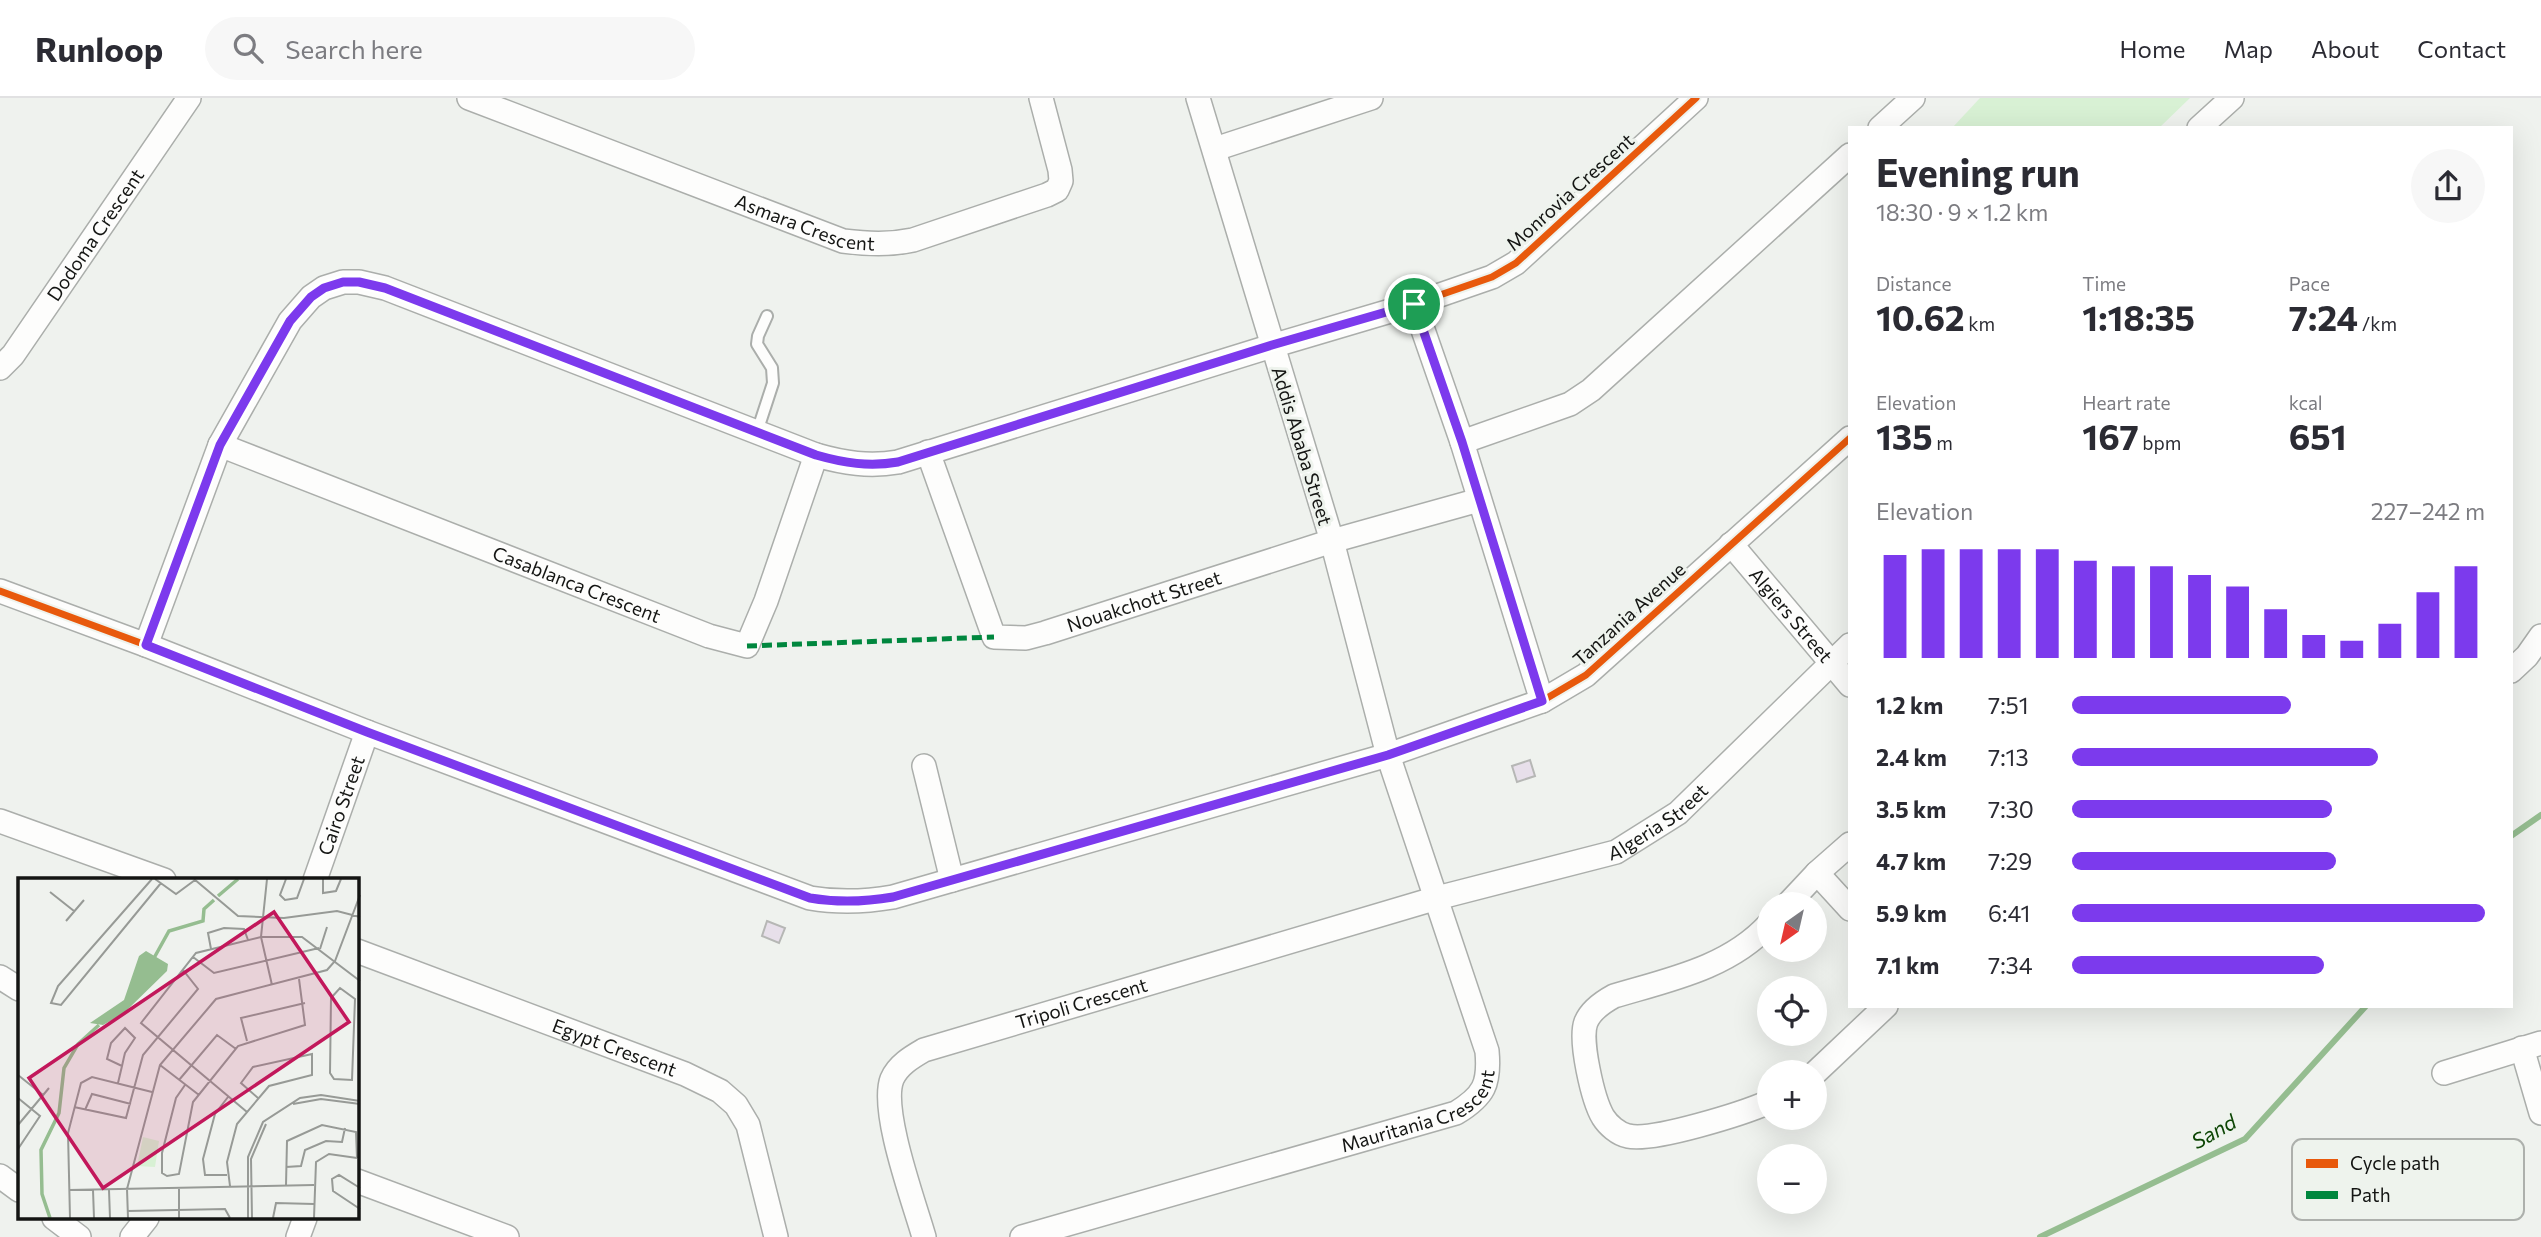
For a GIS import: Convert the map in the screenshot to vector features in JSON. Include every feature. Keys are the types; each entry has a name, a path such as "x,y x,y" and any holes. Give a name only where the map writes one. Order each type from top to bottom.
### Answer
{"street":[{"name":"Dodoma Crescent","path":"0,368 13,355 188,98"},
{"name":"Asmara Crescent","path":"468,98 843,241 871,245 913,240 1037,200 1057,190 1061,181 1060,170 1041,98"},
{"name":"Addis Ababa Street","path":"1198,98 1332,541 1388,755"},
{"path":"1215,149 1371,98"},
{"name":"Monrovia Crescent","path":"146,645 220,445 290,321 311,297 324,288 343,282 359,282 385,288 816,455 844,463 883,465 1414,304 1492,277 1516,263 1696,98"},
{"path":"1882,126 1913,98"},
{"path":"2201,126 2232,98"},
{"path":"1462,442 1570,404 1591,390 1848,157"},
{"path":"1414,304 1462,442 1542,701"},
{"name":"Tanzania Avenue","path":"0,591 810,898 862,902 893,897 1388,755 1542,701 1586,675 1848,440"},
{"name":"Casablanca Crescent","path":"220,445 709,636 747,646 766,601 816,455"},
{"name":"Nouakchott Street","path":"928,452 994,637 1026,638 1045,633 1332,541 1479,500"},
{"name":"Algiers Street","path":"1731,544 1848,683"},
{"path":"2513,669 2527,656 2541,636"},
{"name":"Algeria Street","path":"1437,898 1616,852 1647,834 1678,813 1848,647"},
{"name":"Cairo Street","path":"316,878 367,732"},
{"name":"Mauritania Crescent","path":"1022,1237 1399,1131 1456,1113 1474,1102 1483,1090 1489,1071 1487,1051 1388,755"},
{"path":"924,766 952,880"},
{"path":"0,821 158,878"},
{"path":"1799,892 1848,846"},
{"path":"1817,873 1848,907"},
{"name":"Tripoli Crescent","path":"924,1237 891,1118 892,1080 897,1070 911,1058 924,1050 1437,898"},
{"path":"1757,934 1734,953 1711,965 1614,996 1602,1003 1587,1020 1584,1040 1595,1098 1604,1118 1613,1129 1625,1136 1640,1138 1679,1131 1757,1106"},
{"name":"Egypt Crescent","path":"359,952 685,1074 720,1091 736,1105 748,1125 776,1237"},
{"path":"0,977 18,988"},
{"path":"1827,1062 1884,1008"},
{"path":"2444,1073 2531,1046 2541,1114"},
{"path":"0,1175 18,1190"},
{"path":"359,1182 507,1237"},
{"path":"57,1220 79,1237"},
{"path":"132,1237 145,1220"},
{"path":"298,1237 304,1220"}],"lane":[{"path":"757,432 773,383 772,368 757,344 767,316"}],"green space":[{"path":"1980,98 2190,98 2161,126 1954,126"}],"building":[{"path":"1530,760 1535,776 1517,782 1512,766"},
{"path":"767,921 785,928 779,943 762,936"}],"waterway":[{"name":"Sand","path":"2513,835 2541,815"},
{"name":"Sand","path":"2040,1237 2245,1139 2364,1008"}],"marked path":[{"path":"747,646 994,637"}],"cycle path":[{"path":"146,645 220,445 290,321 311,297 324,288 343,282 359,282 385,288 816,455 857,463 898,462 1414,304 1492,277 1516,263 1696,98"},
{"path":"0,591 810,898 862,901 893,897 1388,755 1542,701 1586,675 1848,440"}],"route":[{"path":"343,282 359,282 385,288 816,455 844,463 864,465 898,462 1272,345 1414,304 1462,442 1542,701 1388,755 893,897 862,902 810,898 367,732 146,645 220,445 290,321 311,297 324,288 343,282"}]}
